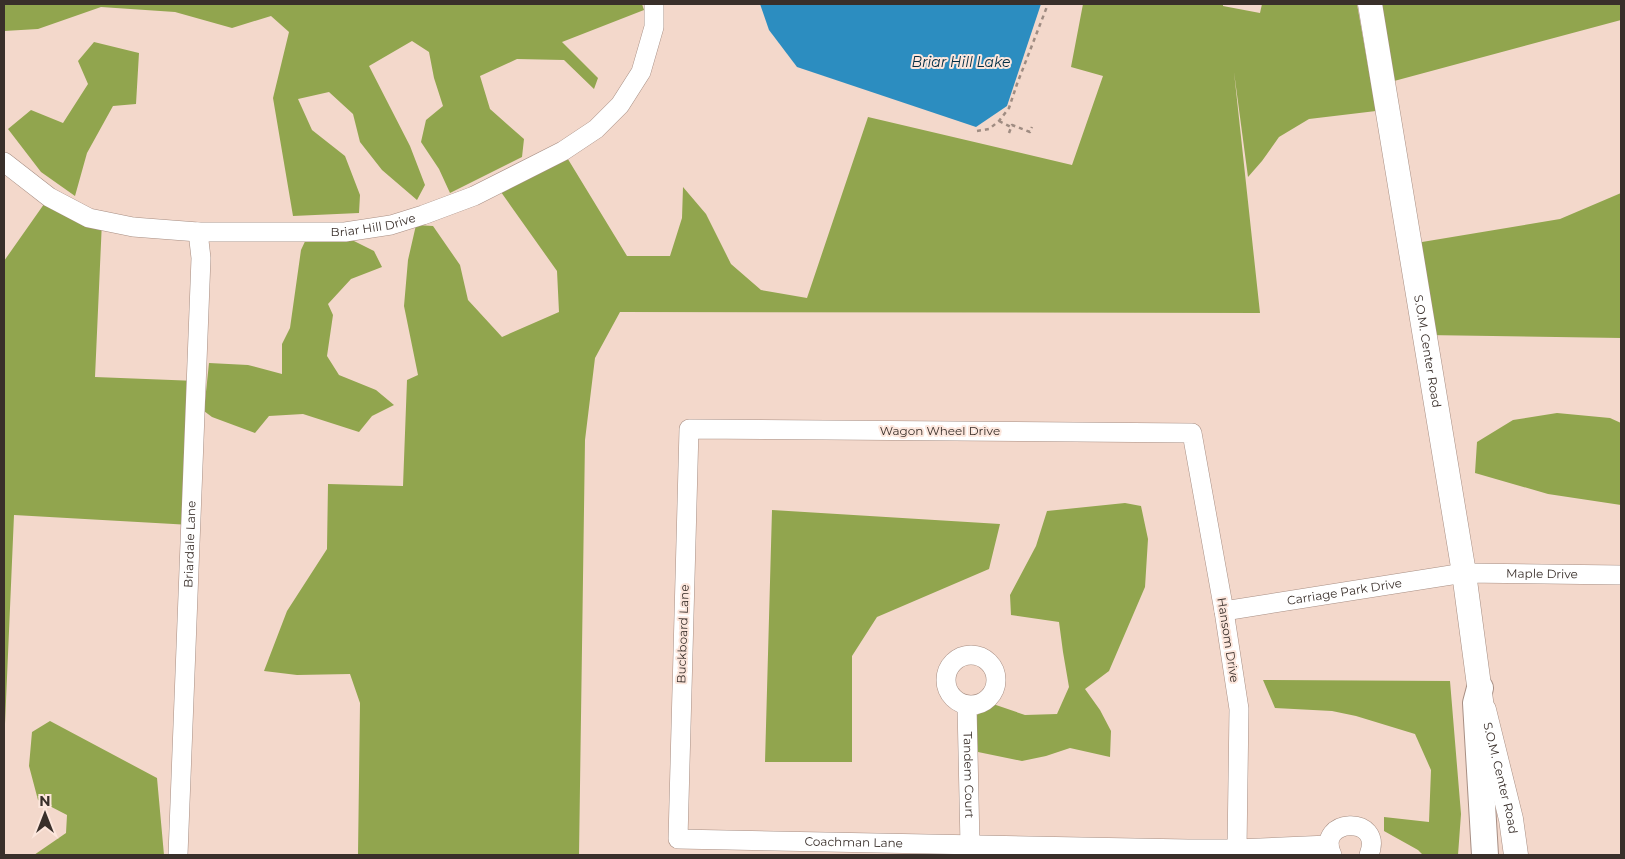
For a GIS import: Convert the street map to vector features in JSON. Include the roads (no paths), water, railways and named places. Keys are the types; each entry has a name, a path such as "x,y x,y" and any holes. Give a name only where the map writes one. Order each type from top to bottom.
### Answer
{"highway":[{"path":"1481,694 1476,703 1485,855"}],"main road":[{"name":"S.O.M. Center Road","path":"1370,4 1464,573 1481,694 1494,855"},
{"name":"S.O.M. Center Road","path":"1481,694 1511,819 1516,855"}],"street":[{"name":"Briar Hill Drive","path":"4,162 49,197 89,218 132,227 198,232 345,232 390,225 424,215 474,196 563,151 596,129 620,105 641,72 654,27 654,4"},
{"name":"Briardale Lane","path":"178,855 201,258 198,232"},
{"name":"Wagon Wheel Drive","path":"689,429 1192,433"},
{"name":"Buckboard Lane","path":"678,839 689,429"},
{"name":"Hansom Drive","path":"1192,433 1224,611 1239,708 1237,849"},
{"name":"Maple Drive","path":"1464,573 1621,575"},
{"name":"Carriage Park Drive","path":"1224,611 1464,573"},
{"name":"Tandem Court","path":"967,705 970,845"},
{"name":"Coachman Lane","path":"678,839 1188,852 1237,849 1331,850 1334,832 1339,828 1353,824 1359,826 1369,836 1371,850 1369,855"}],"water":[{"name":"Briar Hill Lake","path":"760,4 1041,4 1007,106 976,127 797,67 769,30"}]}
